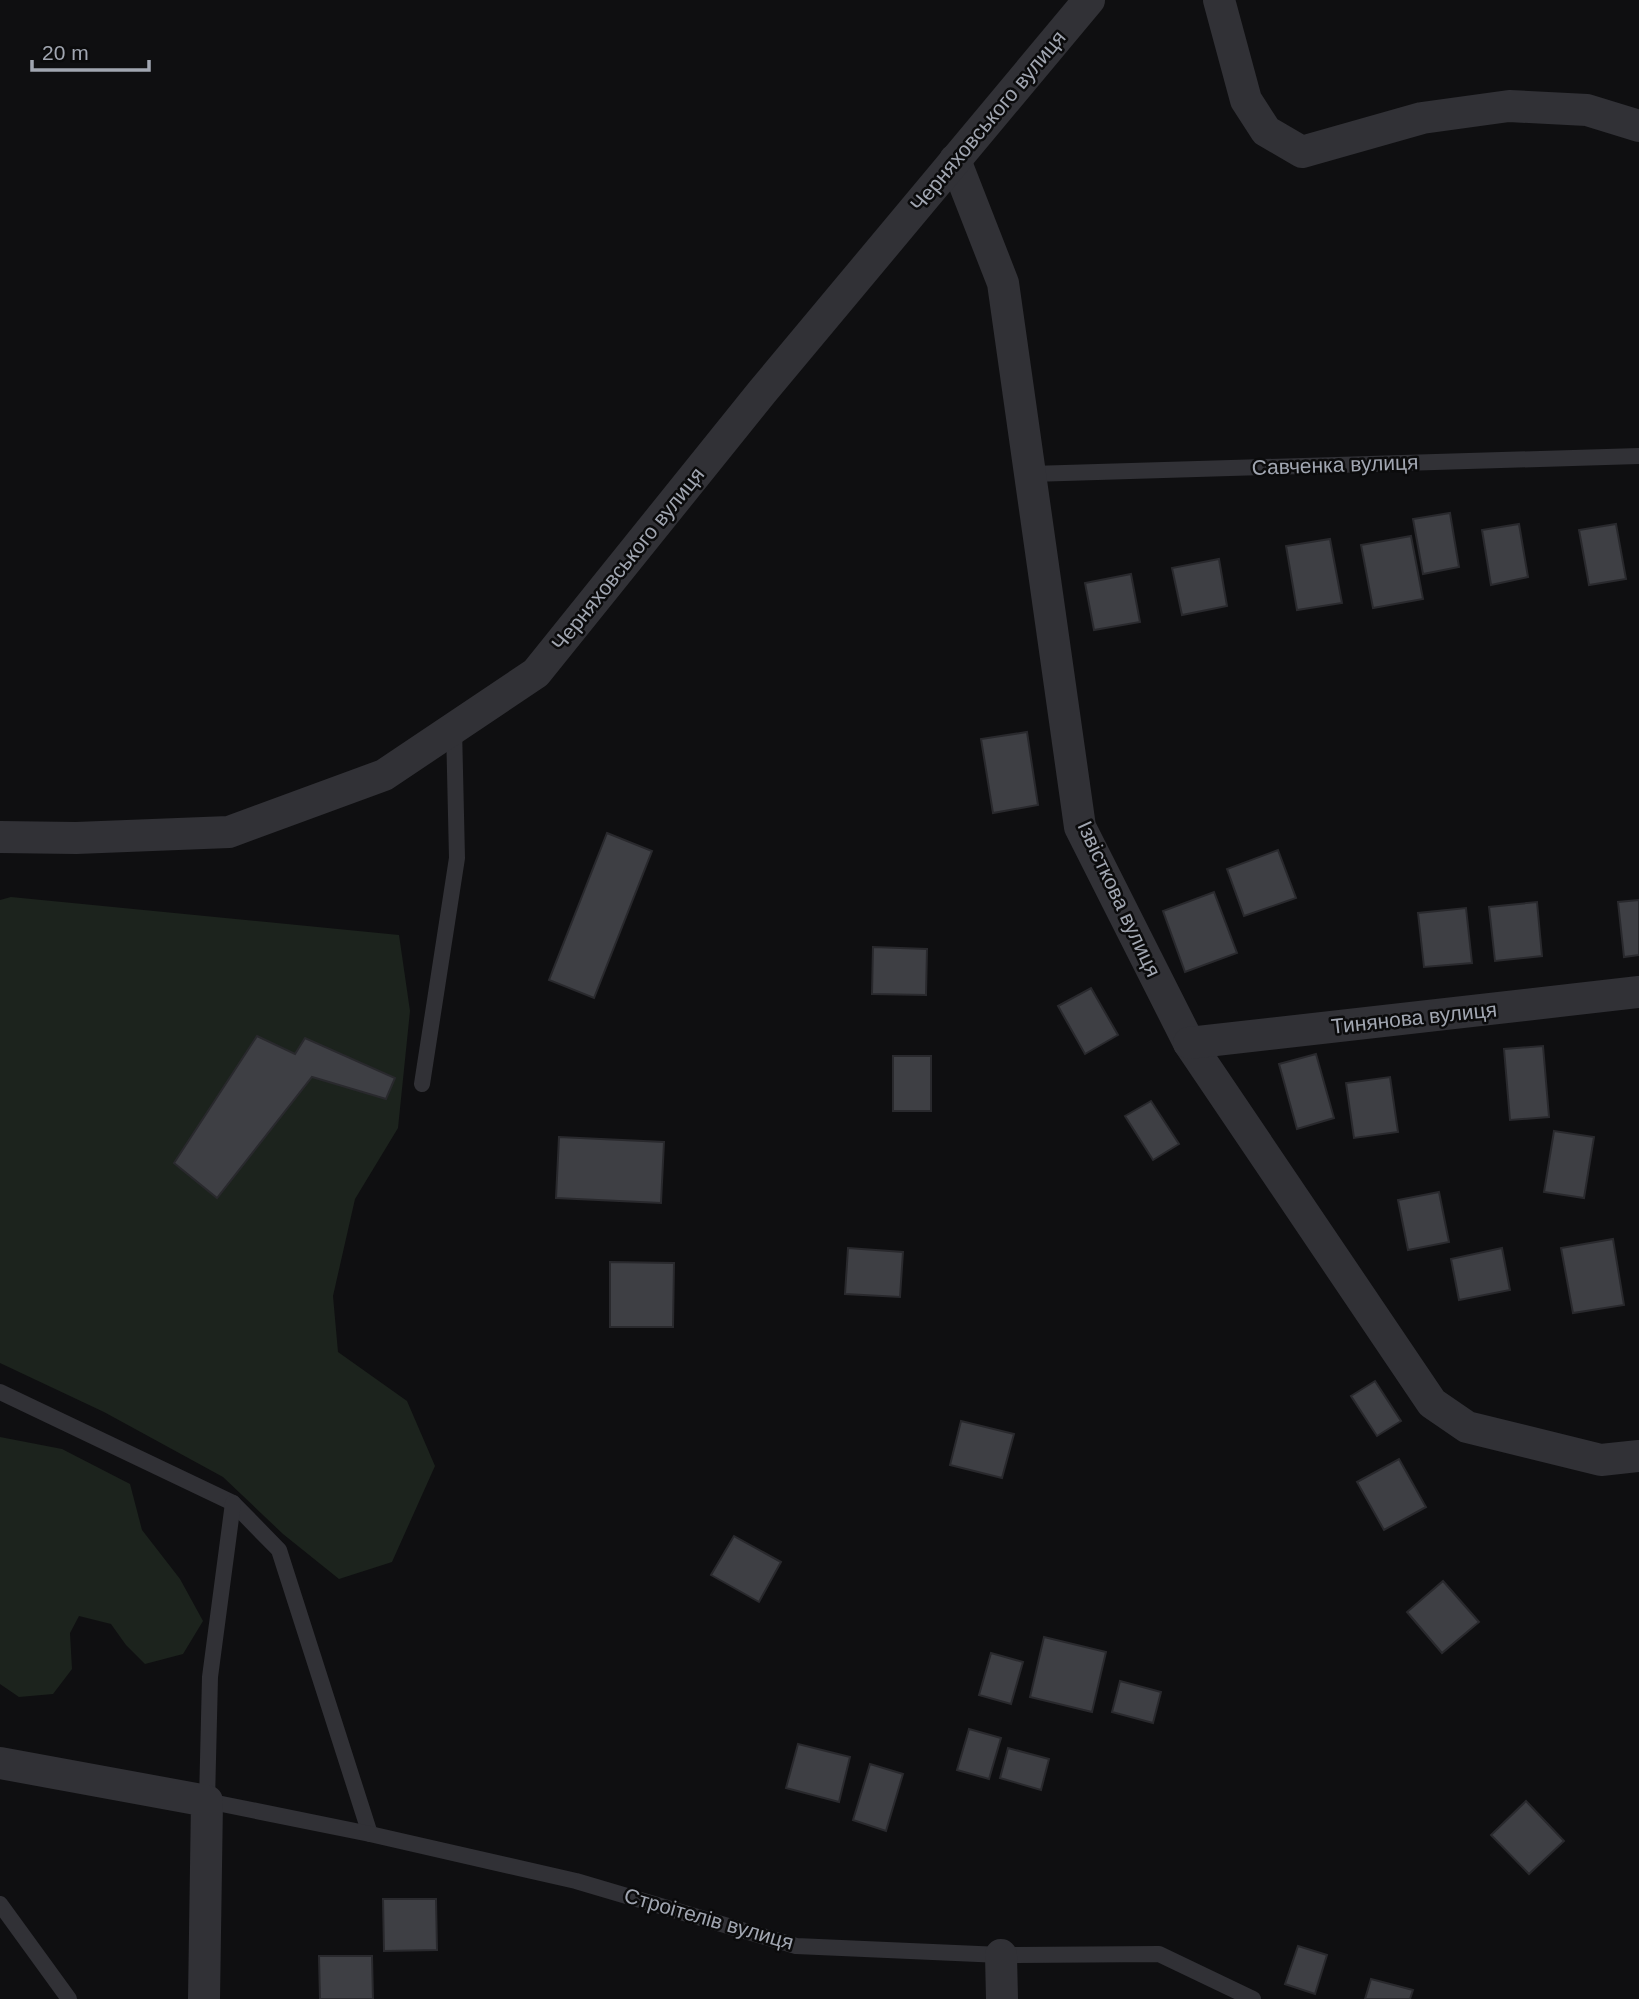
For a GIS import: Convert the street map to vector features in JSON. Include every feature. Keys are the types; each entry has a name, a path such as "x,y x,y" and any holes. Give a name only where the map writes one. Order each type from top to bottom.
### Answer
{"street":[{"name":"Черняховського вулиця","path":"0,837 76,838 229,832 384,775 536,673 762,393 1089,0"},
{"path":"1219,0 1246,100 1266,131 1302,152 1422,118 1509,106 1587,110 1639,126"},
{"name":"Iзвiсткова вулиця","path":"956,160 1003,283 1080,827 1189,1043 1432,1403 1467,1427 1601,1460 1639,1456"},
{"name":"Тинянова вулиця","path":"1189,1043 1639,992"},
{"path":"0,1763 207,1801 204,1999"},
{"path":"1001,1955 1002,1999"}],"lane":[{"name":"Савченка вулиця","path":"1031,474 1639,456"},
{"path":"422,1084 457,858 454,728"},
{"path":"0,1392 233,1503 279,1550 370,1834"},
{"path":"207,1801 210,1677 233,1503"},
{"name":"Строiтелiв вулиця","path":"207,1801 370,1834 576,1881 796,1946 1001,1955 1158,1954 1253,1999"},
{"path":"0,1905 69,1999"}],"shaded area":[{"path":"11,897 399,935 410,1011 398,1128 355,1199 333,1296 338,1352 407,1401 435,1466 392,1562 339,1579 283,1534 223,1477 104,1412 0,1363 0,900"},
{"path":"0,1437 62,1449 130,1484 142,1530 180,1579 203,1621 183,1654 145,1664 126,1645 111,1624 79,1616 70,1633 72,1669 53,1694 19,1697 0,1684"}],"building":[{"path":"1450,513 1459,567 1423,574 1413,519"},
{"path":"1519,524 1528,577 1491,585 1482,530"},
{"path":"1616,524 1626,579 1589,585 1579,530"},
{"path":"1411,536 1423,599 1373,608 1361,545"},
{"path":"1330,539 1342,603 1297,610 1286,546"},
{"path":"1219,559 1227,606 1182,615 1172,568"},
{"path":"1131,574 1140,622 1094,630 1085,583"},
{"path":"1027,732 1038,805 993,813 981,739"},
{"path":"607,833 652,851 594,998 549,980"},
{"path":"1278,850 1296,898 1244,916 1227,869"},
{"path":"1214,892 1237,953 1185,972 1163,911"},
{"path":"1639,900 1639,955 1624,957 1618,902"},
{"path":"1537,902 1542,956 1495,961 1489,907"},
{"path":"1466,908 1472,963 1424,967 1418,913"},
{"path":"873,947 927,949 926,995 872,994"},
{"path":"1091,988 1118,1035 1085,1054 1058,1006"},
{"path":"257,1036 295,1054 305,1038 395,1078 386,1099 312,1077 217,1198 174,1163"},
{"path":"1543,1046 1549,1117 1510,1120 1504,1049"},
{"path":"1316,1054 1334,1118 1297,1129 1279,1064"},
{"path":"893,1056 931,1056 931,1111 893,1111"},
{"path":"1390,1077 1398,1132 1354,1138 1346,1083"},
{"path":"1151,1101 1179,1144 1153,1160 1125,1116"},
{"path":"1554,1131 1594,1137 1584,1198 1544,1192"},
{"path":"559,1137 664,1142 661,1203 556,1198"},
{"path":"1439,1192 1449,1242 1408,1250 1398,1200"},
{"path":"1613,1239 1624,1305 1573,1313 1561,1248"},
{"path":"848,1248 903,1252 900,1297 845,1294"},
{"path":"1502,1248 1510,1290 1459,1300 1451,1259"},
{"path":"610,1262 674,1263 673,1327 610,1327"},
{"path":"1375,1381 1401,1421 1377,1436 1351,1396"},
{"path":"961,1421 1014,1434 1002,1478 950,1465"},
{"path":"1399,1459 1426,1507 1384,1530 1357,1482"},
{"path":"734,1536 781,1562 759,1602 711,1575"},
{"path":"1443,1581 1479,1622 1442,1653 1407,1612"},
{"path":"1044,1637 1106,1652 1092,1712 1030,1697"},
{"path":"991,1653 1023,1662 1011,1704 979,1695"},
{"path":"1120,1681 1161,1692 1153,1723 1112,1712"},
{"path":"969,1729 1001,1738 989,1779 957,1770"},
{"path":"798,1744 850,1757 839,1802 786,1788"},
{"path":"1008,1748 1049,1759 1041,1790 1000,1778"},
{"path":"870,1764 903,1774 886,1831 853,1820"},
{"path":"1526,1801 1564,1841 1529,1874 1491,1835"},
{"path":"383,1899 436,1899 437,1950 384,1951"},
{"path":"1298,1946 1327,1955 1315,1994 1285,1984"},
{"path":"319,1956 372,1956 373,1999 320,1999"},
{"path":"1371,1979 1413,1990 1410,1999 1365,1999"}]}
